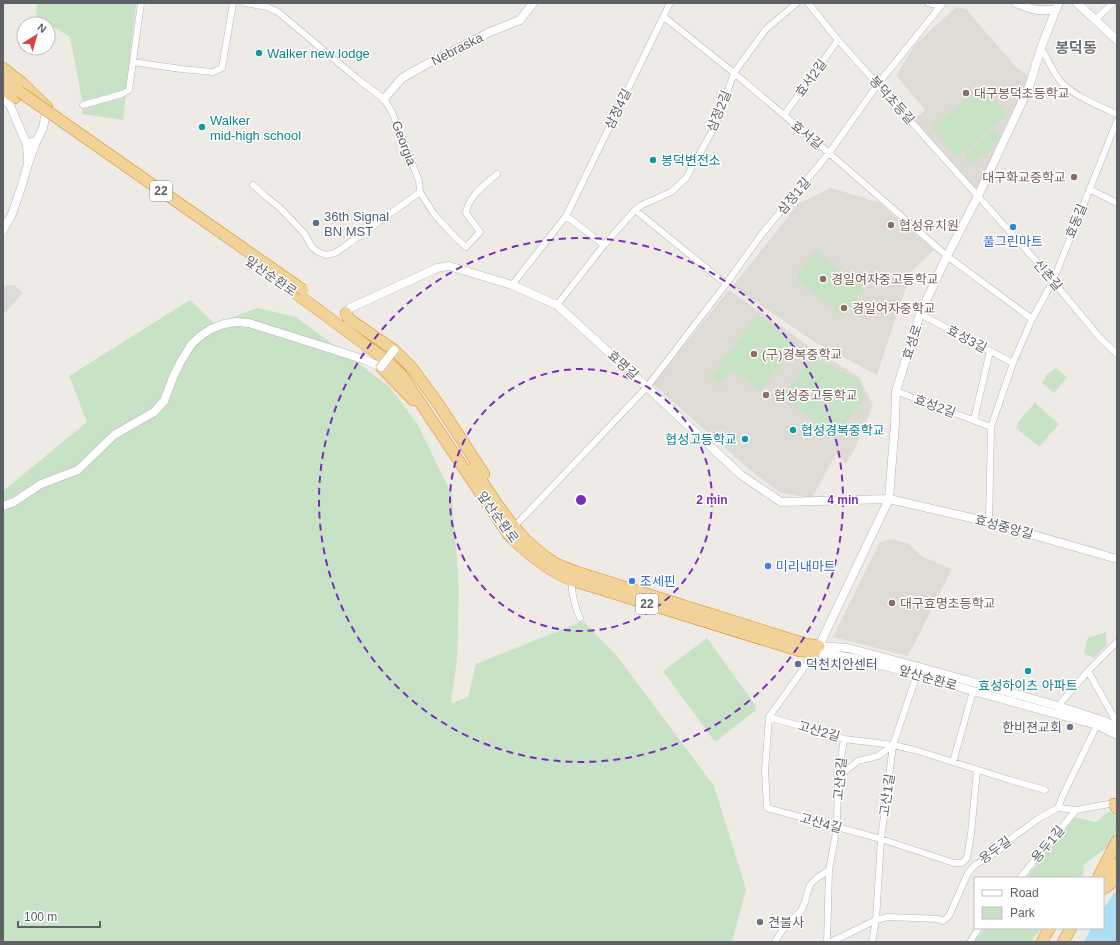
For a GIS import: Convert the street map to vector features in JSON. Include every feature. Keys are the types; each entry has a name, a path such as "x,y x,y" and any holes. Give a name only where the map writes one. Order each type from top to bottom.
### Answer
{"highway":[{"path":"3,68 22,83 47,107"},
{"name":"앞산순환로","path":"3,78 17,95"},
{"name":"앞산순환로","path":"3,88 17,95 300,293 402,374 502,519 507,533 520,547 545,566 571,580 800,651 817,649"},
{"path":"346,313 349,319 394,350 412,368 439,405 488,480 502,519"},
{"path":"381,367 414,402 488,510 502,519"},
{"name":"앞산순환로","path":"502,519 514,527 531,545 558,565 817,649"},
{"path":"1099,877 1117,841"},
{"path":"1099,877 1117,847"},
{"path":"1104,878 1117,854"},
{"path":"1104,879 1117,864"},
{"path":"1104,888 1117,876"},
{"path":"1042,942 1049,929"},
{"path":"1063,942 1070,929"},
{"path":"1070,942 1076,929"}],"street":[{"path":"83,105 122,94 129,90 141,3"},
{"path":"133,62 213,72 222,68 233,3"},
{"name":"Georgia","path":"245,3 267,7 278,12 384,99 392,112 419,181 420,192 434,214 455,238 466,247 480,232 466,213 467,208 474,195 497,174"},
{"name":"Nebraska","path":"384,99 402,78 490,32 520,20 533,3"},
{"name":"삼정4길","path":"512,285 566,216 670,3"},
{"name":"삼정2길","path":"557,305 604,245 635,210 642,205 671,192 686,178 715,126 734,73 766,29 797,3"},
{"name":"봉덕초등길","path":"808,3 838,40 978,196"},
{"name":"삼정1길","path":"928,3 942,5"},
{"path":"1077,3 1117,40"},
{"path":"1095,20 1113,3"},
{"path":"1018,4 1039,11 1058,6"},
{"name":"삼정1길","path":"514,527 647,387 726,284 761,235 829,153 878,84 942,5"},
{"name":"효성로","path":"817,649 889,499 896,391 920,314 947,256 978,196 1029,87 1041,48 1058,6"},
{"name":"효서길","path":"664,17 734,73 829,153 947,256"},
{"name":"효서2길","path":"784,116 838,40"},
{"path":"1041,48 1062,83 1089,101 1117,114"},
{"path":"3,97 10,105 27,144 28,164"},
{"path":"3,230 12,214 28,164 43,128 47,107"},
{"name":"효동길","path":"989,522 991,427 1013,364 1032,319 1053,281 1117,121"},
{"path":"24,138 32,143 36,142"},
{"path":"253,185 279,207 304,233 312,247 318,252 326,255 344,247 420,192"},
{"path":"1089,189 1117,203"},
{"name":"신촌길","path":"978,196 1053,281 1100,338 1117,354"},
{"path":"635,210 726,284"},
{"path":"566,216 604,245"},
{"path":"947,256 1032,319"},
{"name":"효명길","path":"346,313 350,308 437,268 449,266 512,285 557,305 741,475 781,502 889,499"},
{"name":"효성3길","path":"920,314 1013,364"},
{"path":"3,506 14,502 41,484 78,470 114,436 154,412 164,401 174,375 191,345 198,336 211,329 236,322 249,323 282,332 365,360 381,367 394,350"},
{"name":"효성2길","path":"974,420 990,351"},
{"name":"효성2길","path":"896,391 991,427"},
{"name":"효성중앙길","path":"889,499 989,522 1117,559"},
{"path":"571,580 573,600 580,618"},
{"path":"1058,706 1088,670 1117,642"},
{"name":"앞산순환로","path":"817,649 848,648 1058,706 1104,721 1117,727"},
{"path":"769,717 817,649"},
{"name":"앞산순환로","path":"817,649 917,674 1097,725 1117,735"},
{"path":"1088,670 1117,723"},
{"name":"고산1길","path":"876,920 881,838 893,745 917,674"},
{"path":"953,762 973,691"},
{"name":"고산2길","path":"769,717 844,739 893,745 915,750 1045,790"},
{"name":"고산4길","path":"769,717 765,770 767,808 881,838 954,863 962,863 967,858 971,834 977,770"},
{"path":"1097,725 1063,794 1058,808 1076,810 1116,806"},
{"name":"고산3길","path":"827,942 829,870 837,827 838,777 844,739"},
{"path":"838,777 858,762 878,756 893,745"},
{"name":"용두길","path":"831,942 876,920 888,917 939,919 943,921 949,916 968,873 975,865 998,851 1013,837 1041,817 1058,808"},
{"name":"용두1길","path":"1021,877 1076,810"},
{"path":"775,942 785,926 801,911 810,885 829,870"},
{"path":"872,942 876,920"},
{"path":"970,942 978,929"}],"shaded area":[{"name":"대구봉덕초등학교","path":"956,7 966,9 1015,66 1029,77 976,190 914,119 925,110 896,75 915,45"},
{"name":"경일여자중고등학교","path":"831,188 878,202 934,250 911,272 877,375 816,343 733,286 798,204"},
{"path":"14,285 23,293 3,315 3,286"},
{"name":"협성중고등학교","path":"729,290 809,346 859,377 873,405 855,448 846,464 836,454 812,498 781,493 750,470 653,384"},
{"name":"대구효명초등학교","path":"892,539 909,544 923,557 952,569 908,656 833,637 880,542"}],"green space":[{"path":"37,3 136,3 123,120 82,114 83,105 70,37 56,28 56,16 36,16"},
{"path":"983,86 1007,116 957,157 932,127"},
{"path":"994,129 1003,138 972,165 964,156"},
{"path":"816,250 864,289 842,316 797,280 798,272"},
{"path":"190,300 215,324 257,308 296,317 390,387 418,425 452,495 459,589 457,660 451,703 468,697 476,664 583,621 617,656 714,786 746,889 732,942 3,942 3,491 87,422 69,376"},
{"path":"758,315 796,345 760,391 732,369 720,385 710,377"},
{"path":"812,357 859,380 865,397 836,440 782,396"},
{"path":"1056,368 1067,377 1054,393 1042,383 1047,374"},
{"path":"1034,402 1059,424 1039,447 1016,428 1019,421"},
{"path":"1106,632 1107,645 1094,658 1084,653 1088,638"},
{"path":"707,638 756,706 755,711 715,742 663,671"},
{"path":"1109,811 1117,818 1117,830 1108,847 1084,864 1083,877 1027,877 1075,817 1096,822"},
{"path":"984,929 1041,929 1033,938 1032,942 974,942"}],"water":[{"path":"1117,889 1117,942 1084,942 1090,929 1104,929 1104,908"}],"place":[{"name":"Walker new lodge","path":"259,53"},
{"name":"대구봉덕초등학교","path":"966,93"},
{"name":"Walker mid-high school","path":"202,127"},
{"name":"봉덕변전소","path":"653,160"},
{"name":"대구화교중학교","path":"1074,177"},
{"name":"36th Signal BN MST","path":"316,223"},
{"name":"협성유치원","path":"891,225"},
{"name":"풀그린마트","path":"1013,227"},
{"name":"경일여자중고등학교","path":"823,279"},
{"name":"경일여자중학교","path":"844,308"},
{"name":"(구)경복중학교","path":"754,354"},
{"name":"협성중고등학교","path":"766,395"},
{"name":"협성경복중학교","path":"793,430"},
{"name":"협성고등학교","path":"745,439"},
{"name":"미리내마트","path":"768,566"},
{"name":"조세핀","path":"632,581"},
{"name":"대구효명초등학교","path":"892,603"},
{"name":"덕천치안센터","path":"798,664"},
{"name":"효성하이츠 아파트","path":"1028,671"},
{"name":"한비젼교회","path":"1070,727"},
{"name":"견불사","path":"760,922"}],"district":[{"name":"봉덕동","path":"1076,47"}]}
